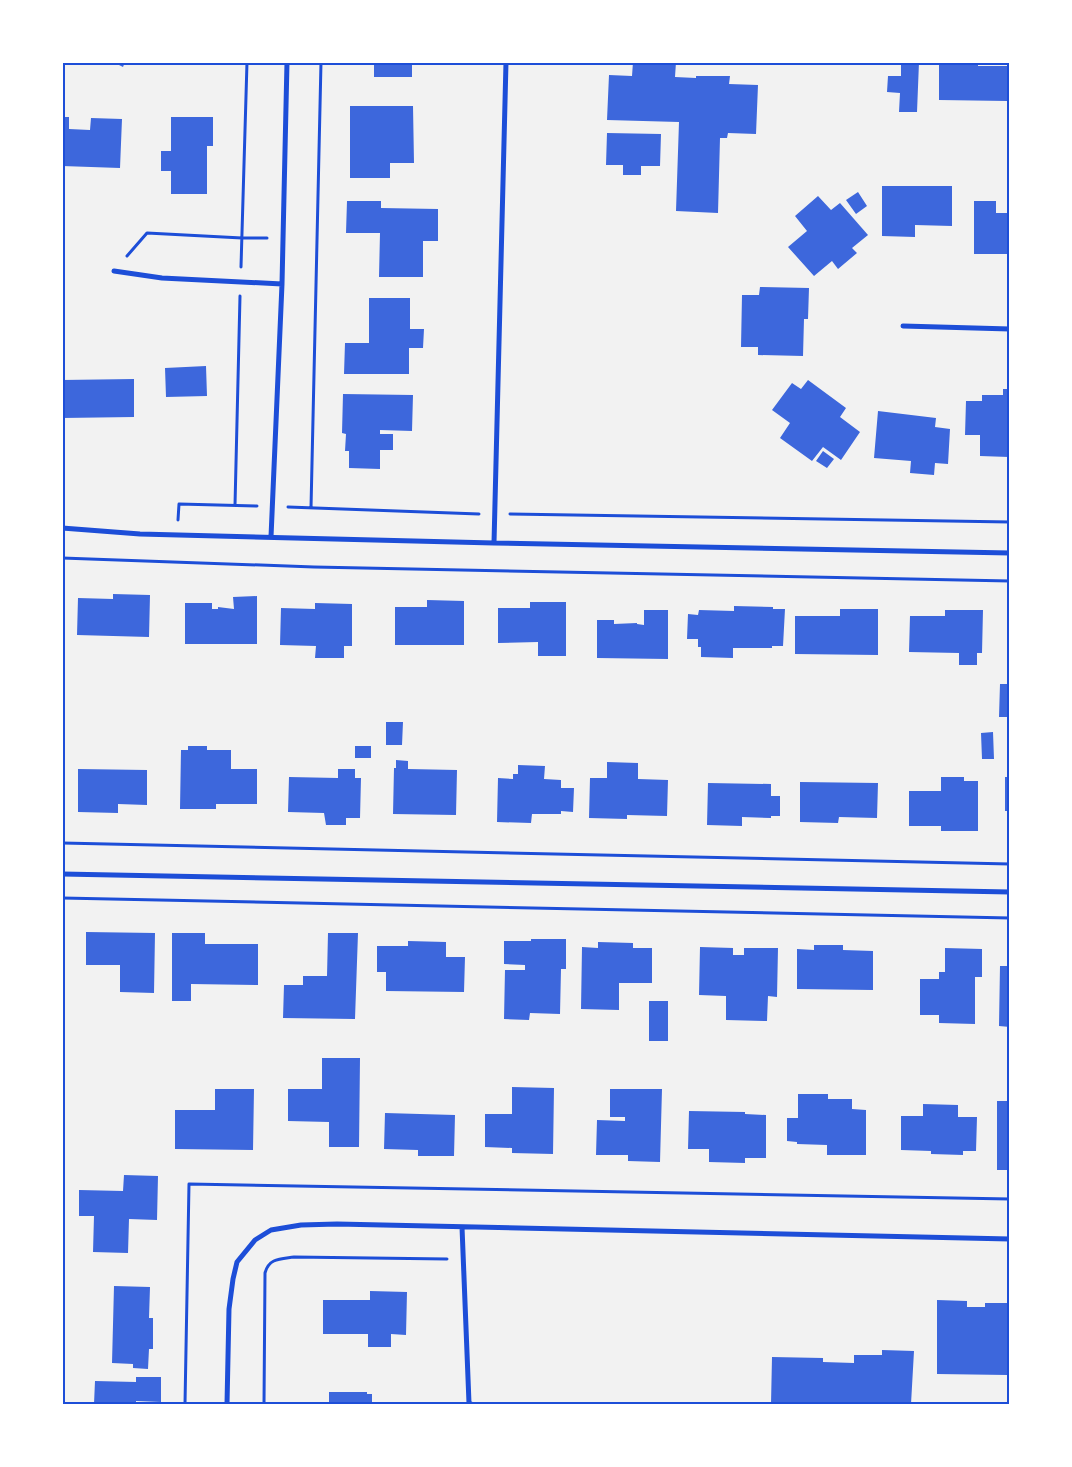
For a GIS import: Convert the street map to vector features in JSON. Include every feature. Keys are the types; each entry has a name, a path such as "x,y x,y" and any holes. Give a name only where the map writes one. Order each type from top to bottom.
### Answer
{"street":[{"path":"272,537 282,284 287,62"},
{"path":"494,543 506,62"},
{"path":"114,271 162,278 282,284"},
{"path":"903,326 1010,329"},
{"path":"62,528 140,534 1010,553"},
{"path":"62,874 1010,892"},
{"path":"227,1404 229,1309 237,1262 255,1240 272,1230 301,1225 337,1224 1010,1239"},
{"path":"462,1227 469,1402 471,1404"}],"path":[{"path":"311,508 321,62"},
{"path":"114,271 147,233 242,238 283,238"},
{"path":"177,534 179,504 495,514 1010,522"},
{"path":"62,558 324,568 1010,581"},
{"path":"62,843 1010,864"},
{"path":"62,898 1010,918"},
{"path":"264,1404 265,1273 267,1266 273,1260 294,1257 463,1259"}],"building":[{"path":"113,62 125,62 123,67"},
{"path":"374,62 412,62 412,77 374,77"},
{"path":"633,62 676,62 675,77 730,76 729,84 758,85 756,134 728,133 727,138 720,138 718,213 676,211 679,122 607,120 609,75 632,76"},
{"path":"901,62 919,62 917,112 899,112 900,93 887,92 888,76 901,76"},
{"path":"939,62 978,62 978,66 1007,66 1007,101 939,100"},
{"path":"350,106 413,106 414,163 390,163 390,178 350,178"},
{"path":"62,117 69,117 69,129 90,130 91,118 122,119 120,168 62,166"},
{"path":"171,117 213,117 213,146 207,146 207,194 171,194 171,171 161,171 161,151 171,151"},
{"path":"607,133 661,134 660,166 641,166 641,175 623,175 623,165 606,165"},
{"path":"882,186 952,186 952,226 915,225 915,237 882,236"},
{"path":"858,192 867,206 856,214 846,200"},
{"path":"818,196 831,210 840,203 868,235 852,248 857,253 838,269 832,261 814,276 788,247 807,231 795,216"},
{"path":"347,201 381,201 381,208 438,209 438,241 423,241 423,277 379,277 380,233 346,233"},
{"path":"974,201 996,201 996,213 1010,213 1010,254 974,254"},
{"path":"760,287 809,288 808,319 804,319 803,356 758,355 758,347 741,347 742,295 759,295"},
{"path":"369,298 410,298 410,329 424,329 423,348 409,348 409,374 344,374 345,343 369,343"},
{"path":"206,366 207,396 166,397 165,368"},
{"path":"134,379 134,417 62,418 62,380"},
{"path":"808,380 846,408 840,417 860,432 841,460 823,447 812,461 780,438 790,423 772,410 792,383 801,389"},
{"path":"1003,389 1010,389 1009,457 980,456 980,435 965,435 966,401 982,401 982,395 1003,395"},
{"path":"343,394 413,395 412,431 380,430 380,434 393,434 393,450 380,450 380,469 349,468 349,451 345,451 346,434 342,433"},
{"path":"878,411 936,418 935,427 950,429 948,464 935,463 934,475 910,473 911,461 874,458"},
{"path":"823,451 834,459 827,468 816,461"},
{"path":"113,594 150,595 149,637 77,635 78,598 113,599"},
{"path":"257,596 257,644 185,644 185,603 212,603 212,609 218,609 218,607 234,609 233,597"},
{"path":"427,600 464,601 464,645 395,645 395,607 427,607"},
{"path":"530,602 566,602 566,656 538,656 538,642 498,643 498,608 530,608"},
{"path":"315,603 352,604 352,646 344,646 344,658 315,658 316,646 280,645 281,608 315,609"},
{"path":"734,606 785,609 783,646 772,646 772,648 733,648 733,658 701,657 701,647 698,647 698,639 687,639 688,614 698,615 699,610 734,611"},
{"path":"840,609 878,609 878,655 795,654 795,616 840,616"},
{"path":"644,610 668,610 668,659 597,658 597,620 614,620 614,624 637,623 644,625"},
{"path":"945,610 983,610 982,653 977,653 977,665 959,665 959,653 909,652 910,616 945,616"},
{"path":"1000,684 1010,684 1010,717 999,717"},
{"path":"386,722 403,722 402,745 386,745"},
{"path":"993,732 994,759 982,759 981,733"},
{"path":"188,746 207,746 207,750 231,750 231,769 257,769 257,804 216,804 216,809 180,809 181,750 188,750"},
{"path":"355,746 371,746 371,758 355,758"},
{"path":"396,760 408,761 408,769 457,770 456,815 393,814 394,768 396,768"},
{"path":"607,762 638,763 638,779 668,780 667,816 627,815 627,819 589,818 590,778 607,778"},
{"path":"518,765 545,766 544,779 561,780 561,788 574,788 573,812 561,811 561,814 532,814 531,823 497,822 498,778 513,779 513,774 518,774"},
{"path":"78,769 147,770 147,805 118,804 118,813 78,812"},
{"path":"338,769 355,769 355,778 361,778 360,818 346,818 346,825 326,825 324,813 288,812 289,777 338,778"},
{"path":"941,777 964,777 964,781 978,781 978,831 941,831 941,826 909,826 909,791 941,791"},
{"path":"1005,777 1010,777 1010,811 1005,811"},
{"path":"800,782 878,783 877,818 839,817 838,823 800,822"},
{"path":"708,783 771,784 771,796 780,796 780,816 771,816 771,818 742,817 742,826 707,825"},
{"path":"86,932 155,933 154,993 120,992 120,965 86,965"},
{"path":"172,933 205,933 205,944 258,944 258,985 191,984 191,1001 172,1001"},
{"path":"328,933 358,933 355,1019 283,1018 284,985 303,985 303,976 327,976"},
{"path":"531,939 566,939 566,969 561,969 560,1014 530,1013 529,1020 504,1019 505,970 525,970 525,965 504,964 504,941 531,941"},
{"path":"408,941 446,942 446,957 465,957 464,992 386,991 386,972 377,972 377,946 408,946"},
{"path":"598,942 633,943 633,948 652,948 652,983 619,983 619,1010 581,1009 582,947 598,948"},
{"path":"814,945 843,945 843,950 873,951 873,990 797,989 797,949 814,950"},
{"path":"700,947 733,948 733,955 744,955 744,948 778,948 777,997 768,996 767,1021 726,1020 726,996 699,995"},
{"path":"945,948 982,949 982,977 975,977 975,1024 939,1023 939,1015 920,1015 920,979 939,979 939,972 945,972"},
{"path":"1000,966 1010,966 1010,1027 999,1026"},
{"path":"649,1001 668,1001 668,1041 649,1041"},
{"path":"322,1058 360,1058 359,1147 329,1147 329,1122 288,1121 288,1089 322,1089"},
{"path":"512,1087 554,1088 553,1154 512,1153 512,1148 485,1147 485,1114 512,1114"},
{"path":"215,1089 254,1089 253,1150 175,1149 175,1110 215,1110"},
{"path":"610,1089 662,1089 660,1162 628,1161 628,1155 596,1155 597,1120 625,1121 625,1117 610,1117"},
{"path":"798,1094 828,1094 828,1099 852,1099 852,1109 866,1110 866,1155 827,1155 827,1145 797,1144 797,1142 787,1141 787,1118 798,1118"},
{"path":"997,1101 1010,1101 1010,1170 997,1170"},
{"path":"923,1104 958,1105 958,1117 977,1117 976,1151 963,1151 963,1155 931,1154 931,1151 901,1150 901,1116 923,1116"},
{"path":"689,1111 745,1112 745,1114 766,1115 766,1158 745,1158 745,1163 709,1162 709,1149 688,1149"},
{"path":"385,1113 455,1115 454,1156 418,1156 418,1150 384,1149"},
{"path":"124,1175 158,1176 157,1220 129,1219 128,1253 93,1252 94,1216 79,1216 79,1190 123,1191"},
{"path":"114,1286 150,1287 149,1318 153,1318 153,1349 149,1349 148,1369 133,1368 133,1364 112,1363"},
{"path":"370,1291 407,1292 406,1335 391,1334 391,1347 368,1347 368,1334 323,1334 323,1300 370,1300"},
{"path":"937,1300 967,1301 967,1307 985,1307 985,1303 1007,1303 1007,1375 937,1374"},
{"path":"882,1350 914,1351 911,1404 829,1404 829,1402 822,1402 822,1404 771,1404 772,1357 823,1358 823,1362 854,1363 854,1355 882,1355"},
{"path":"136,1377 161,1377 161,1402 136,1401 136,1404 94,1404 95,1381 136,1382"},
{"path":"329,1392 367,1392 367,1394 372,1394 372,1404 329,1404"}]}
